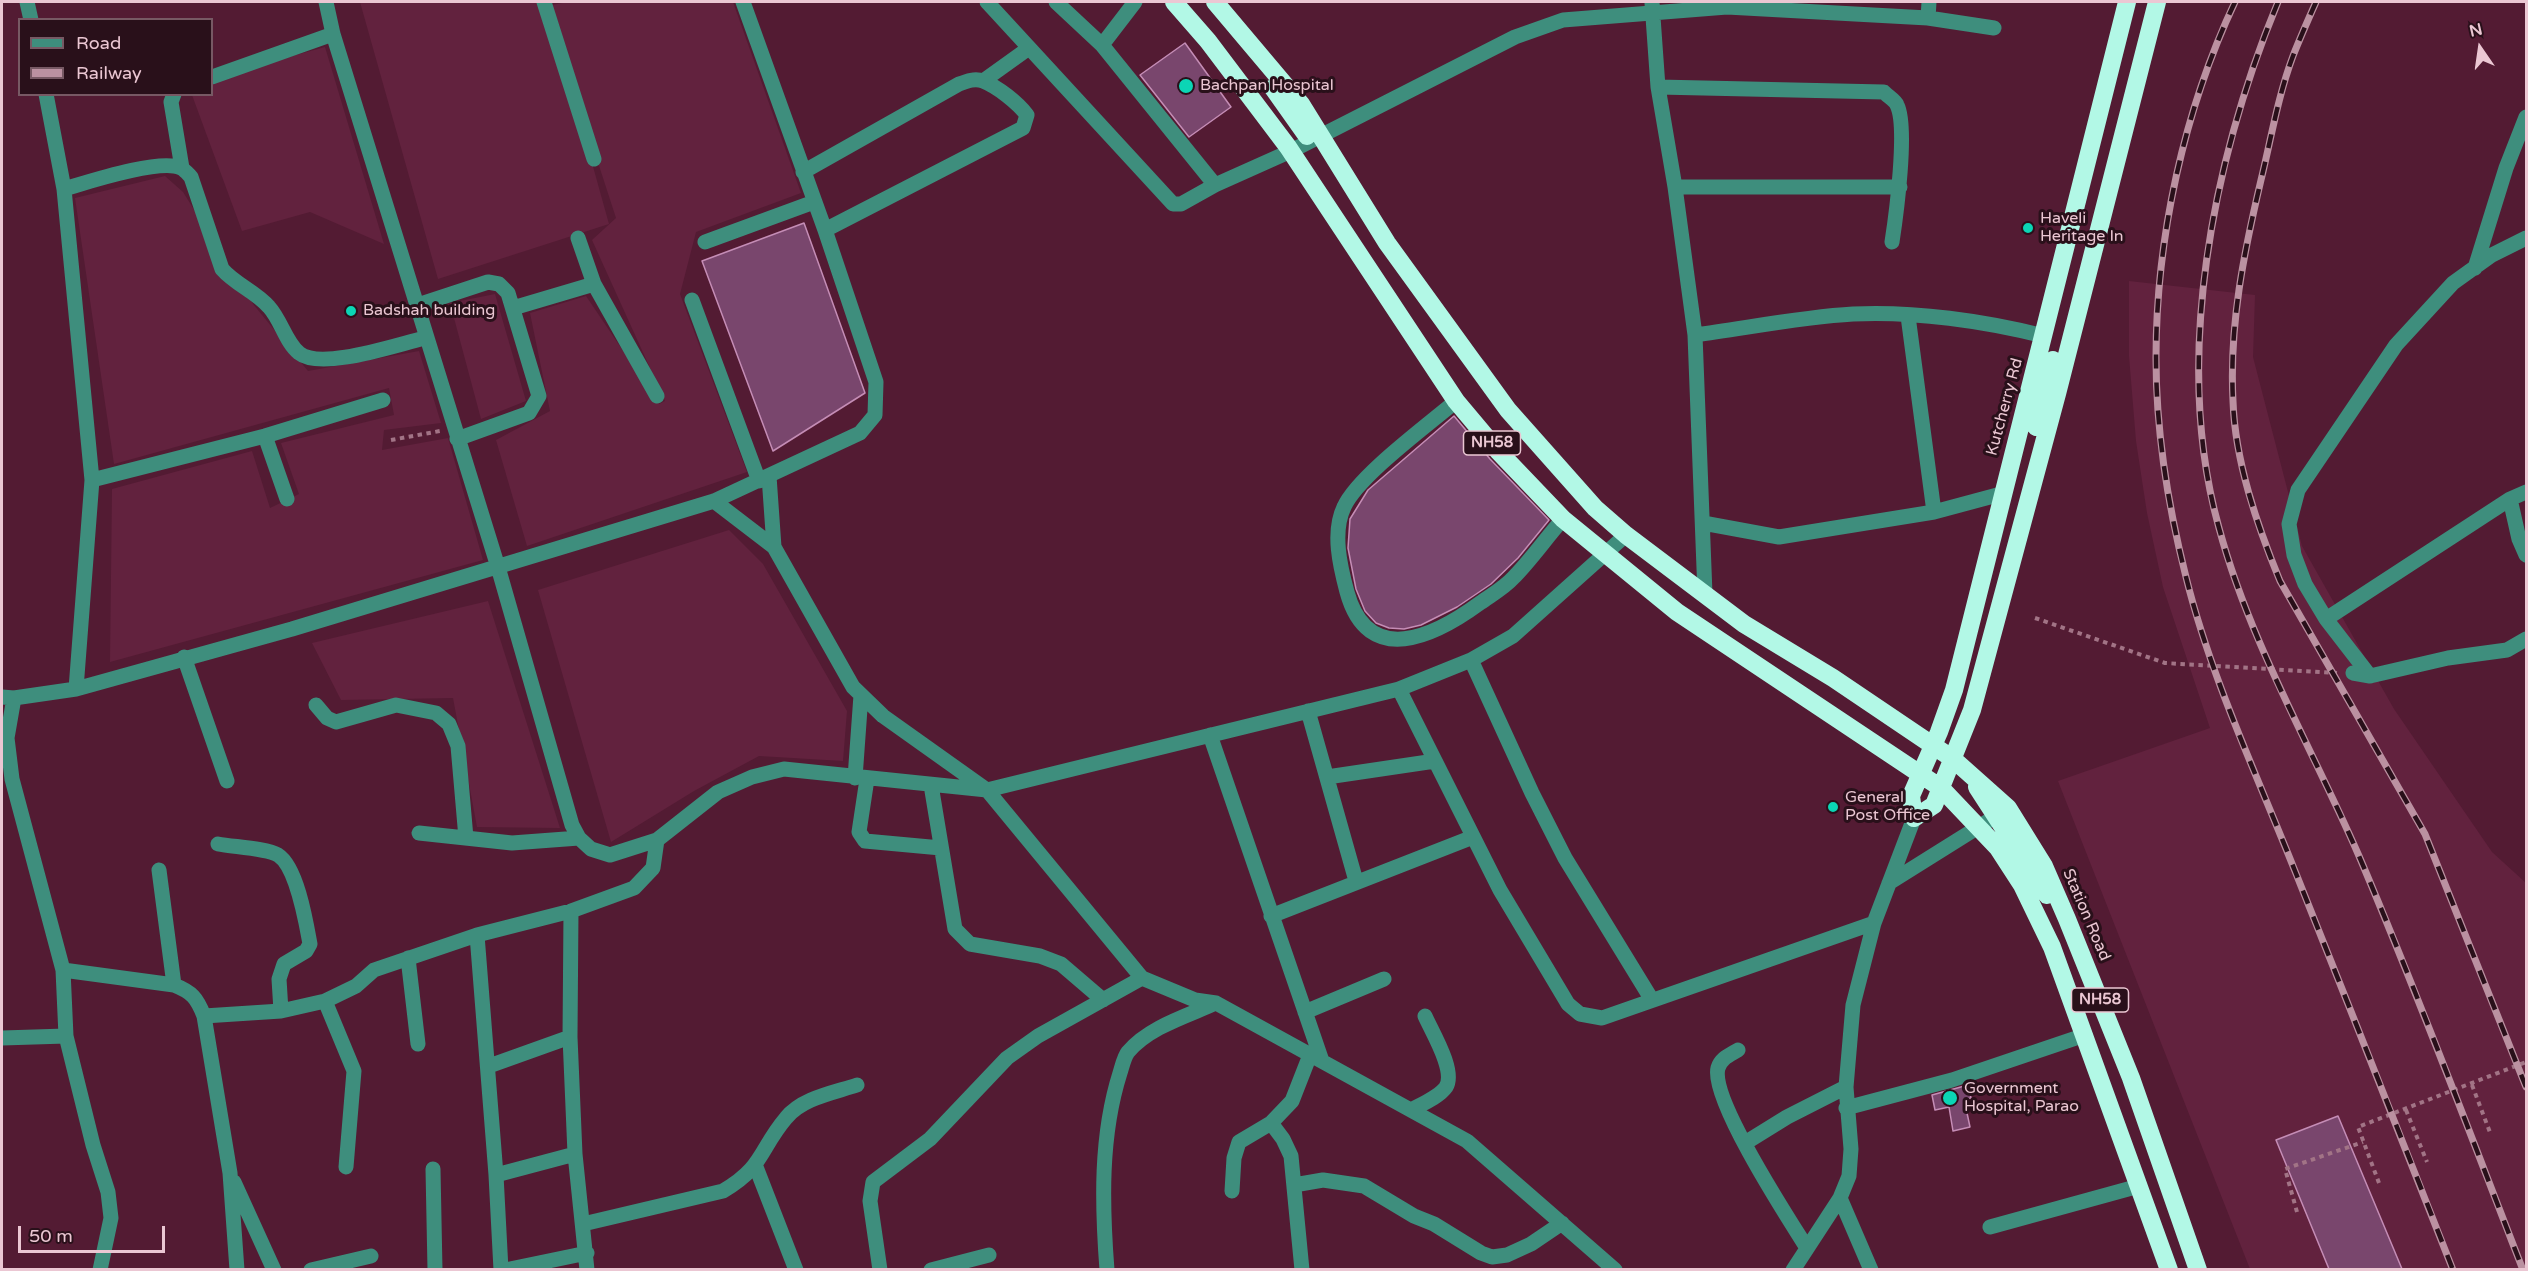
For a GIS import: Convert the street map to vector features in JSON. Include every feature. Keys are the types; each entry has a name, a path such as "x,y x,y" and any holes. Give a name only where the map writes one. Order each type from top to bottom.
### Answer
{"highway":[{"name":"NH58","path":"1174,2 1208,40 1291,151 1456,401 1498,451 1563,519 1602,554 1677,612 1941,789 1998,848 2022,885 2052,947 2169,1269"},
{"path":"1186,2 1224,46 1292,137 1467,401 1561,507 1602,541 1753,655 1936,772 1977,807 1994,828 2044,910 2073,977 2180,1269"},
{"path":"1202,2 1228,30 1284,102 1399,277 1472,381 1561,489 1682,591 1766,651 1919,744 1975,783"},
{"name":"NH58","path":"1215,2 1271,66 1321,136 1387,243 1508,410 1559,469 1626,535 1744,624 1833,678 1934,745"},
{"name":"Kutcherry Rd","path":"1914,818 1911,796 1934,745 1957,679 2001,494 2044,336 2127,2"},
{"path":"2146,2 1956,726 1956,742 1975,783 2049,899 2090,996 2191,1269"},
{"path":"1914,818 1934,805 1972,710 2008,580 2157,2"},
{"name":"Station Road","path":"1934,745 2008,808 2044,866 2131,1078 2198,1269"}],"street":[{"path":"27,2 31,18"},
{"path":"326,2 333,34 418,305 425,338 498,567 572,825 579,838 591,849 610,855 657,840 718,792 752,777 784,769 861,779 987,790 1399,689 1471,660 1513,636 1602,554 1626,535"},
{"path":"544,2 594,159"},
{"path":"100,1269 111,1218 108,1192 93,1145 66,1036 63,970 12,779 7,738 8,698 76,689 184,657 292,629 714,501 860,433 875,415 876,382 825,230 743,2"},
{"path":"987,2 1173,204 1181,204 1215,185 1291,151 1542,26 1580,17 1652,6 1727,7 1928,18 1994,28"},
{"path":"1056,2 1102,45 1215,185"},
{"path":"1102,45 1136,2"},
{"path":"1928,18 1929,2"},
{"path":"1652,6 1658,87 1675,187 1695,335 1705,594"},
{"path":"213,77 333,34"},
{"path":"983,81 1029,48"},
{"path":"803,172 959,84 972,80 983,81 1021,107 1027,115 1023,128 825,230"},
{"path":"1658,87 1884,92 1897,105 1900,122 1900,188 1892,242"},
{"path":"46,96 64,189 92,480 76,689"},
{"path":"173,96 171,102 182,168"},
{"path":"2475,268 2506,168 2526,117"},
{"path":"64,189 147,167 170,165 182,168 191,177 222,269 232,280 251,290 269,306 297,352 307,358 327,360 425,338"},
{"path":"1675,187 1900,188"},
{"path":"705,242 814,201"},
{"path":"578,237 594,284 657,396"},
{"path":"2370,676 2326,619 2305,584 2294,555 2289,524 2298,490 2396,345 2453,284 2492,255 2526,238"},
{"path":"418,305 488,282 499,284 508,293 513,308 538,396 535,406 529,413 456,434"},
{"path":"513,308 594,284"},
{"path":"692,300 764,479 774,547 853,687 883,716 987,790 1142,978 1195,1000 1216,1003 1467,1141 1615,1269"},
{"path":"1695,335 1853,314 1908,316 2006,327 2044,336"},
{"path":"1908,316 1934,512"},
{"path":"92,480 265,436 383,400"},
{"path":"1456,401 1362,482 1344,507 1339,530 1340,568 1349,602 1363,625 1384,639 1405,640 1427,634 1458,619 1512,580 1563,519"},
{"path":"265,436 287,499"},
{"path":"2326,619 2510,499 2526,492"},
{"path":"1703,523 1779,537 1934,512 2001,494"},
{"path":"2510,499 2519,538 2526,555"},
{"path":"714,501 774,547"},
{"path":"2353,674 2370,676 2448,658 2507,650 2526,639"},
{"path":"184,657 227,781"},
{"path":"1471,660 1532,793 1565,858 1652,1000"},
{"path":"1399,689 1500,890 1569,1004 1580,1014 1602,1018 1874,922"},
{"path":"861,695 859,832 865,841 941,848"},
{"path":"316,705 327,718 336,722 396,705 412,706 436,713 449,724 458,746 466,838"},
{"path":"1308,711 1356,880"},
{"path":"1210,735 1305,1012 1316,1058 1292,1101 1270,1123 1239,1142 1234,1158 1232,1191"},
{"path":"1327,777 1435,761"},
{"path":"931,785 955,929 962,939 970,944 1040,956 1061,964 1103,999"},
{"path":"1889,883 2008,808"},
{"path":"1793,1269 1840,1198 1849,1167 1851,1149 1846,1087 1853,1005 1874,922 1914,818"},
{"path":"418,833 512,843 579,838"},
{"path":"1271,916 1356,880 1473,837"},
{"path":"204,1016 281,1011 326,1001 356,986 374,970 477,935 571,911 634,888 646,878 653,868 657,840"},
{"path":"218,844 278,855 287,865 300,897 310,944 306,951 284,964 279,979 281,1011"},
{"path":"159,870 174,985"},
{"path":"571,911 570,1037 575,1154 587,1269"},
{"path":"477,935 503,1269 587,1253"},
{"path":"408,958 418,1044"},
{"path":"63,970 174,985 190,991 198,1000 204,1016 230,1173 237,1269"},
{"path":"880,1269 870,1201 873,1182 930,1139 1007,1058 1038,1036 1142,978"},
{"path":"1305,1012 1384,979"},
{"path":"326,1001 354,1071 346,1167"},
{"path":"1107,1269 1102,1207 1107,1139 1114,1090 1127,1053 1152,1032 1216,1003"},
{"path":"1411,1110 1435,1096 1446,1086 1449,1076 1425,1016"},
{"path":"1846,1108 1962,1077 2085,1035"},
{"path":"2,1038 66,1036"},
{"path":"489,1066 570,1037"},
{"path":"1738,1050 1725,1058 1718,1068 1718,1081 1745,1143 1807,1248"},
{"path":"583,1224 723,1191 743,1180 756,1167 786,1117 801,1105 857,1085"},
{"path":"1745,1143 1787,1117 1846,1087"},
{"path":"1270,1123 1283,1139 1291,1156 1302,1269"},
{"path":"496,1175 575,1154"},
{"path":"756,1167 796,1269"},
{"path":"433,1169 435,1269"},
{"path":"230,1173 274,1269"},
{"path":"1294,1185 1323,1180 1364,1186 1414,1216 1443,1229 1481,1253 1492,1257 1507,1255 1531,1244 1562,1223"},
{"path":"1990,1227 2139,1186"},
{"path":"1840,1198 1871,1269"},
{"path":"931,1269 989,1255"},
{"path":"311,1269 371,1257"}],"path":[{"path":"391,440 456,434"},
{"path":"2035,618 2165,663 2353,674"},
{"path":"2379,1183 2358,1127 2526,1062"},
{"path":"2471,1085 2491,1134"},
{"path":"2406,1110 2427,1162"},
{"path":"2297,1212 2285,1169 2363,1142"}],"shaded area":[{"path":"360,2 547,2 548,6 567,2 733,2 801,193 696,232 680,294 747,472 527,546 496,440 550,411 530,313 586,296 659,404 665,401 592,240 616,218 555,30 609,224 438,279"},
{"path":"325,47 384,244 310,212 242,231 192,96 213,96 213,78"},
{"path":"165,176 183,192 253,304 308,371 419,351 441,423 384,430 382,450 448,438 483,560 110,662 112,489 252,451 270,508 299,494 281,443 394,415 389,388 114,464 75,198"},
{"path":"2129,281 2255,295 2253,357 2302,546 2394,709 2492,852 2526,883 2526,1269 2250,1269 2058,781 2210,728 2163,587 2147,513 2136,441 2129,356"},
{"path":"495,294 526,401 481,419 450,303"},
{"path":"729,530 763,564 847,711 843,761 759,756 694,791 611,842 538,590"},
{"path":"488,601 560,828 477,827 453,698 341,700 312,643"}],"building":[{"path":"1185,43 1231,107 1189,137 1140,75"},
{"path":"804,223 865,393 773,451 702,261"},
{"path":"1454,416 1490,459 1549,520 1518,558 1491,584 1457,607 1421,625 1404,629 1389,628 1376,623 1365,611 1356,589 1348,548 1350,519 1368,490"},
{"path":"1968,1085 1971,1098 1964,1099 1970,1127 1953,1131 1949,1107 1935,1110 1932,1095"},
{"path":"2338,1116 2402,1269 2329,1269 2276,1140"}],"railway":[{"path":"2235,2 2201,86 2188,130 2176,176 2161,267 2156,358 2158,413 2169,496 2196,615 2221,689 2453,1270"},
{"path":"2278,2 2255,63 2235,127 2218,193 2207,261 2200,329 2199,397 2205,464 2219,528 2247,613 2359,856 2523,1270"},
{"path":"2316,2 2283,86 2239,289 2232,373 2238,447 2263,538 2280,581 2425,834 2526,1087"}],"place":[{"name":"Bachpan Hospital","path":"1186,86"},
{"name":"Haveli Heritage In","path":"2028,228"},
{"name":"Badshah building","path":"351,311"},
{"name":"General Post Office","path":"1833,807"},
{"name":"Government Hospital, Parao","path":"1950,1098"}]}
